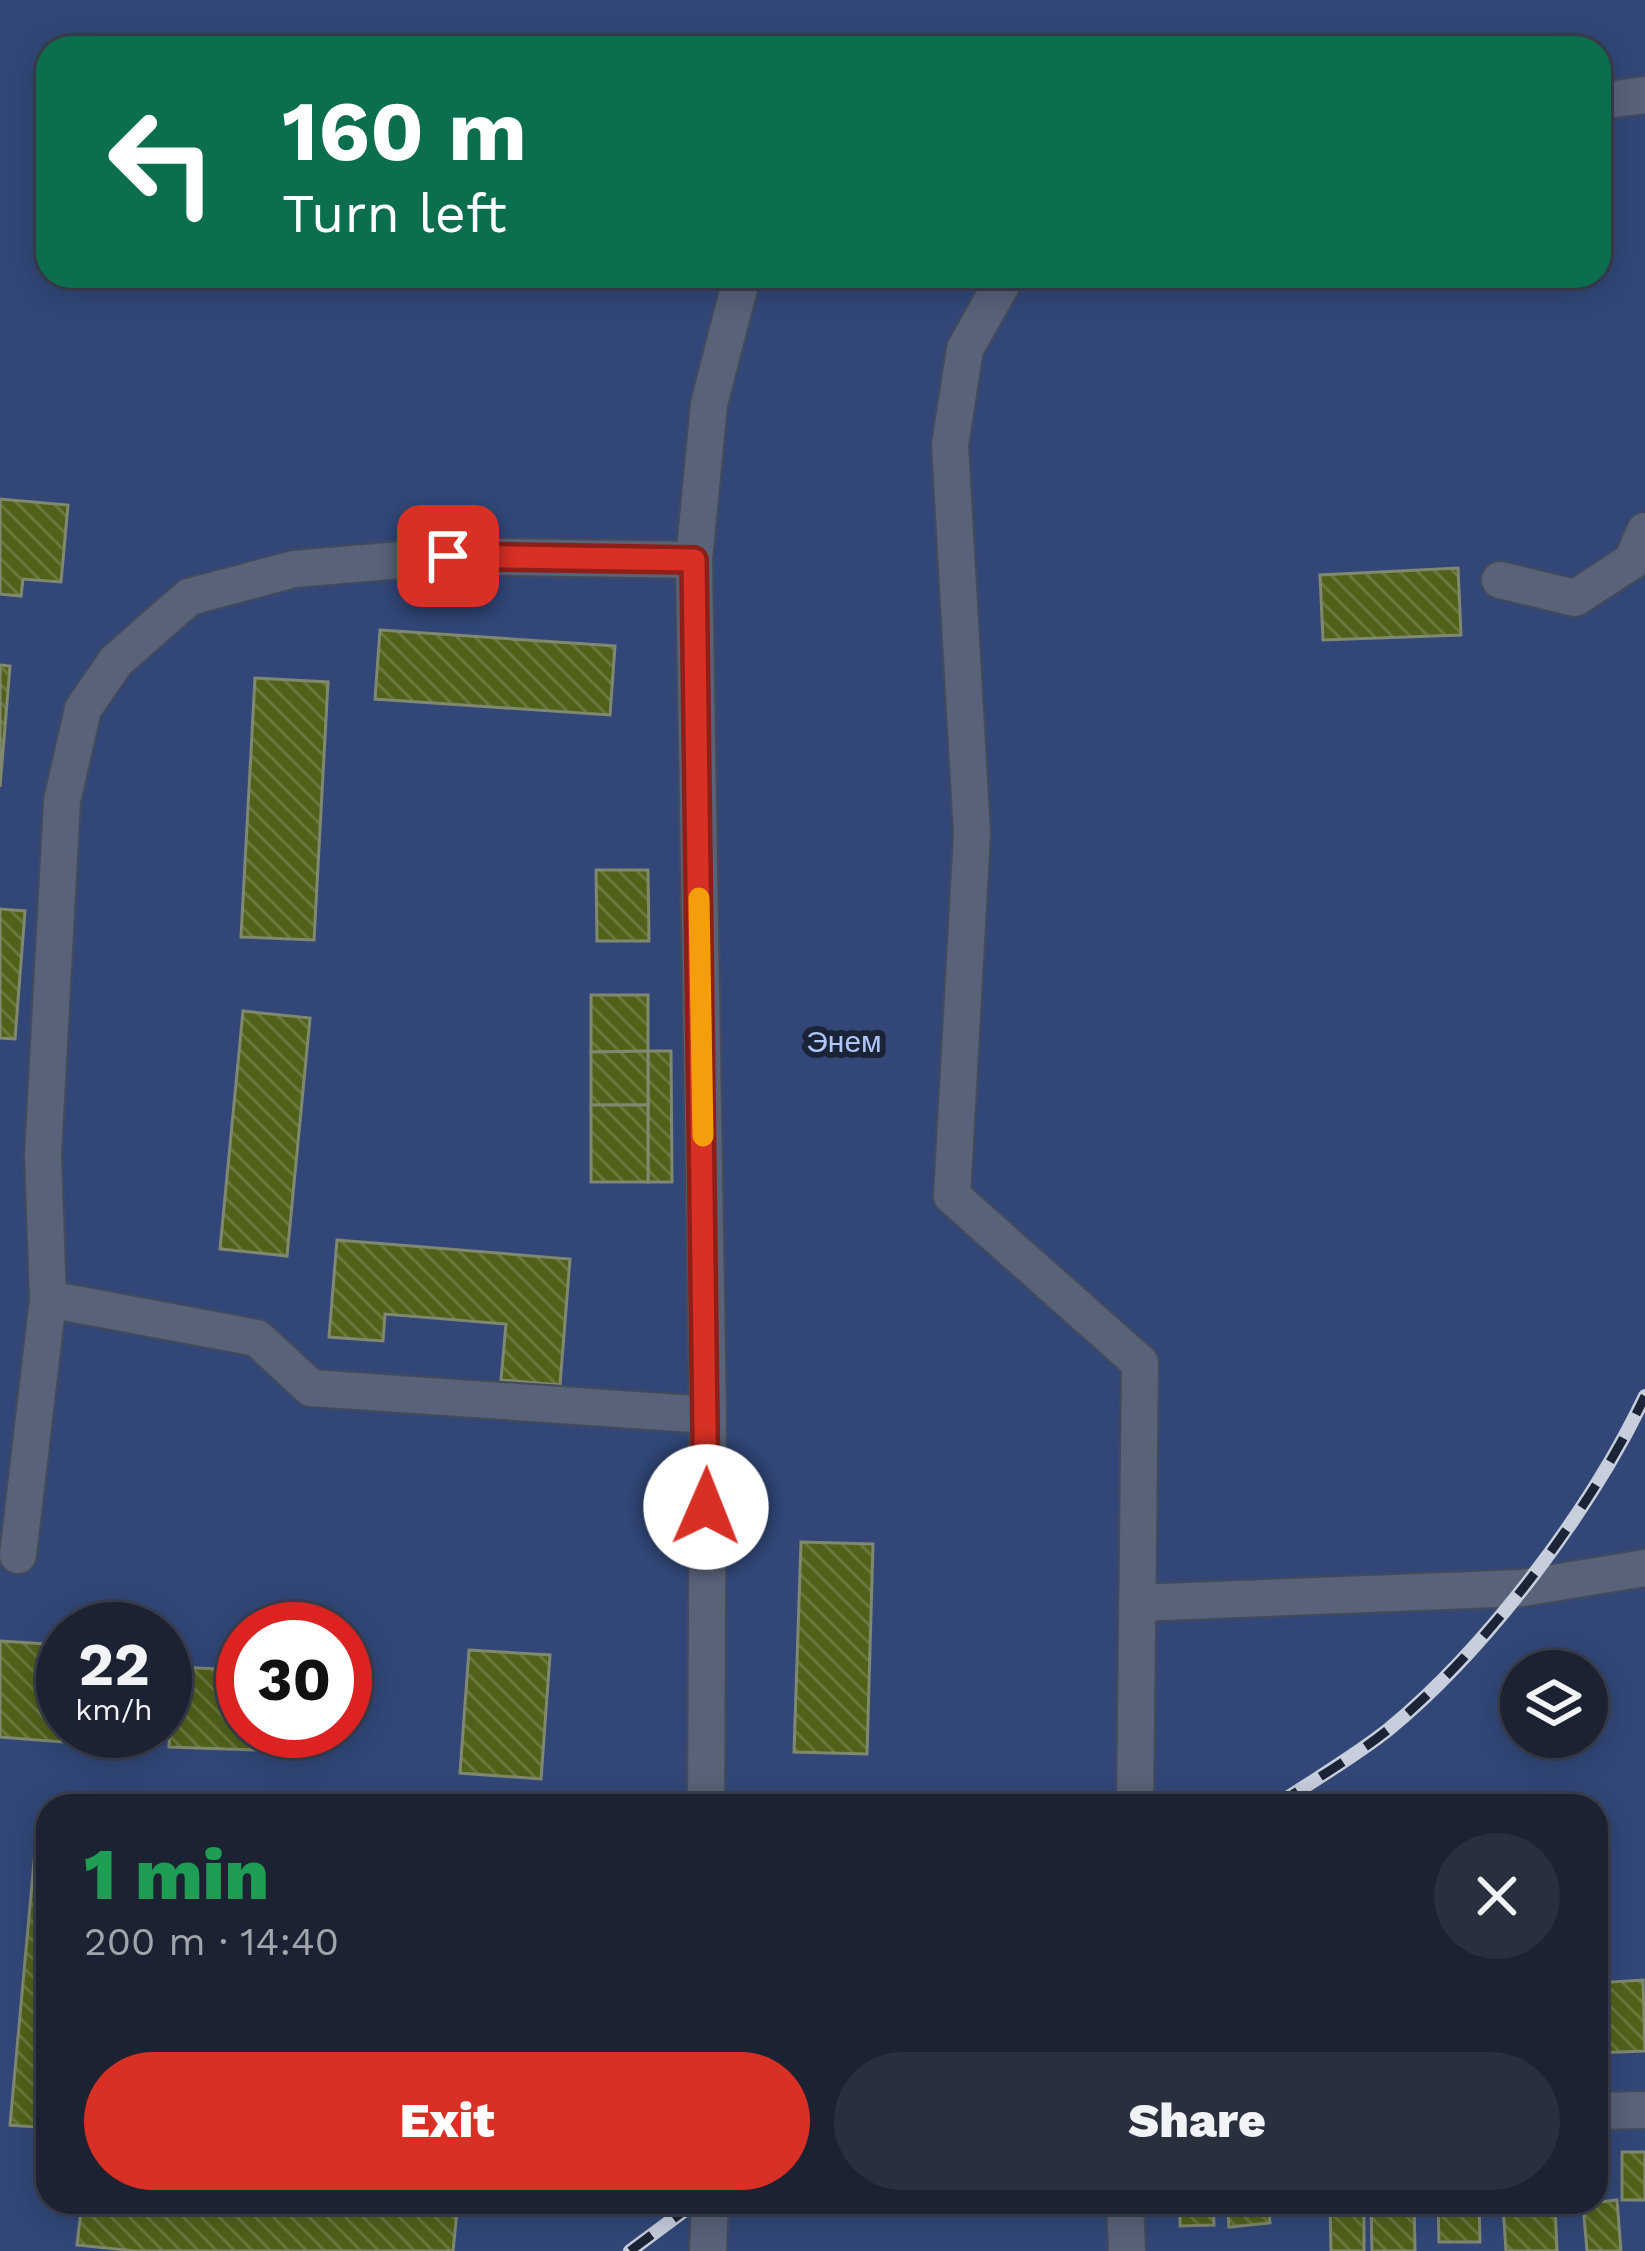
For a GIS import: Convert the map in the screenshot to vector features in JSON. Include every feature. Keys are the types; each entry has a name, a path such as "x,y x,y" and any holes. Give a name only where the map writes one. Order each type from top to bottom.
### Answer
{"street":[{"path":"1611,99 1645,95"},
{"path":"706,1794 708,1415 694,560 709,404 739,288"},
{"path":"999,288 965,349 950,445 972,834 952,1196 1140,1363 1136,1794"},
{"path":"1501,580 1575,598 1632,561 1645,531"},
{"path":"18,1555 48,1299 43,1155 62,801 82,709 116,661 189,597 294,569 448,556 694,560"},
{"path":"48,1299 257,1338 310,1388 708,1415"},
{"path":"1137,1603 1522,1588 1645,1568"},
{"path":"1608,2110 1645,2110"},
{"path":"708,2251 710,2214"},
{"path":"1125,2214 1126,2251"}],"green space":[{"name":"Энем","path":"0,0 1645,0 1645,2251 0,2251"}],"building":[{"path":"0,499 68,505 61,582 23,579 21,596 0,594"},
{"path":"1458,568 1461,635 1323,640 1320,575"},
{"path":"380,630 615,646 610,715 375,699"},
{"path":"0,665 10,666 0,787"},
{"path":"255,678 328,682 314,940 241,937"},
{"path":"596,870 648,870 649,941 597,941"},
{"path":"0,909 25,911 15,1039 0,1038"},
{"path":"591,995 648,995 648,1051 591,1052"},
{"path":"243,1011 310,1018 287,1256 220,1249"},
{"path":"648,1051 671,1051 672,1182 648,1182"},
{"path":"648,1051 648,1105 591,1105 591,1052"},
{"path":"591,1105 648,1105 648,1182 591,1182"},
{"path":"337,1240 570,1259 560,1385 501,1380 506,1324 385,1314 383,1341 329,1337"},
{"path":"801,1542 873,1544 867,1754 794,1752"},
{"path":"0,1641 36,1643 36,1740 0,1737"},
{"path":"469,1650 550,1655 541,1779 460,1773"},
{"path":"192,1668 216,1669 216,1749 192,1748"},
{"path":"36,1840 36,2127 10,2125"},
{"path":"1643,1980 1645,2051 1608,2053 1608,1982"},
{"path":"1622,2152 1645,2152 1645,2200 1622,2200"},
{"path":"1617,2200 1621,2251 1587,2251 1584,2214 1608,2214 1608,2201"},
{"path":"81,2214 457,2214 453,2251 135,2251 77,2245"},
{"path":"1180,2214 1214,2214 1214,2225 1180,2226"},
{"path":"1228,2214 1269,2214 1270,2223 1229,2227"},
{"path":"1330,2214 1364,2214 1364,2251 1331,2251"},
{"path":"1371,2214 1414,2214 1415,2251 1372,2251"},
{"path":"1438,2214 1479,2214 1480,2242 1439,2242"},
{"path":"1504,2214 1555,2214 1557,2251 1506,2251"}],"railway":[{"path":"1293,1794 1389,1729 1463,1659 1566,1530 1645,1396"},
{"path":"630,2251 680,2214"}],"slow traffic":[{"path":"699,898 703,1136"}],"route":[{"path":"448,556 694,560 708,1370 706,1507"}]}
